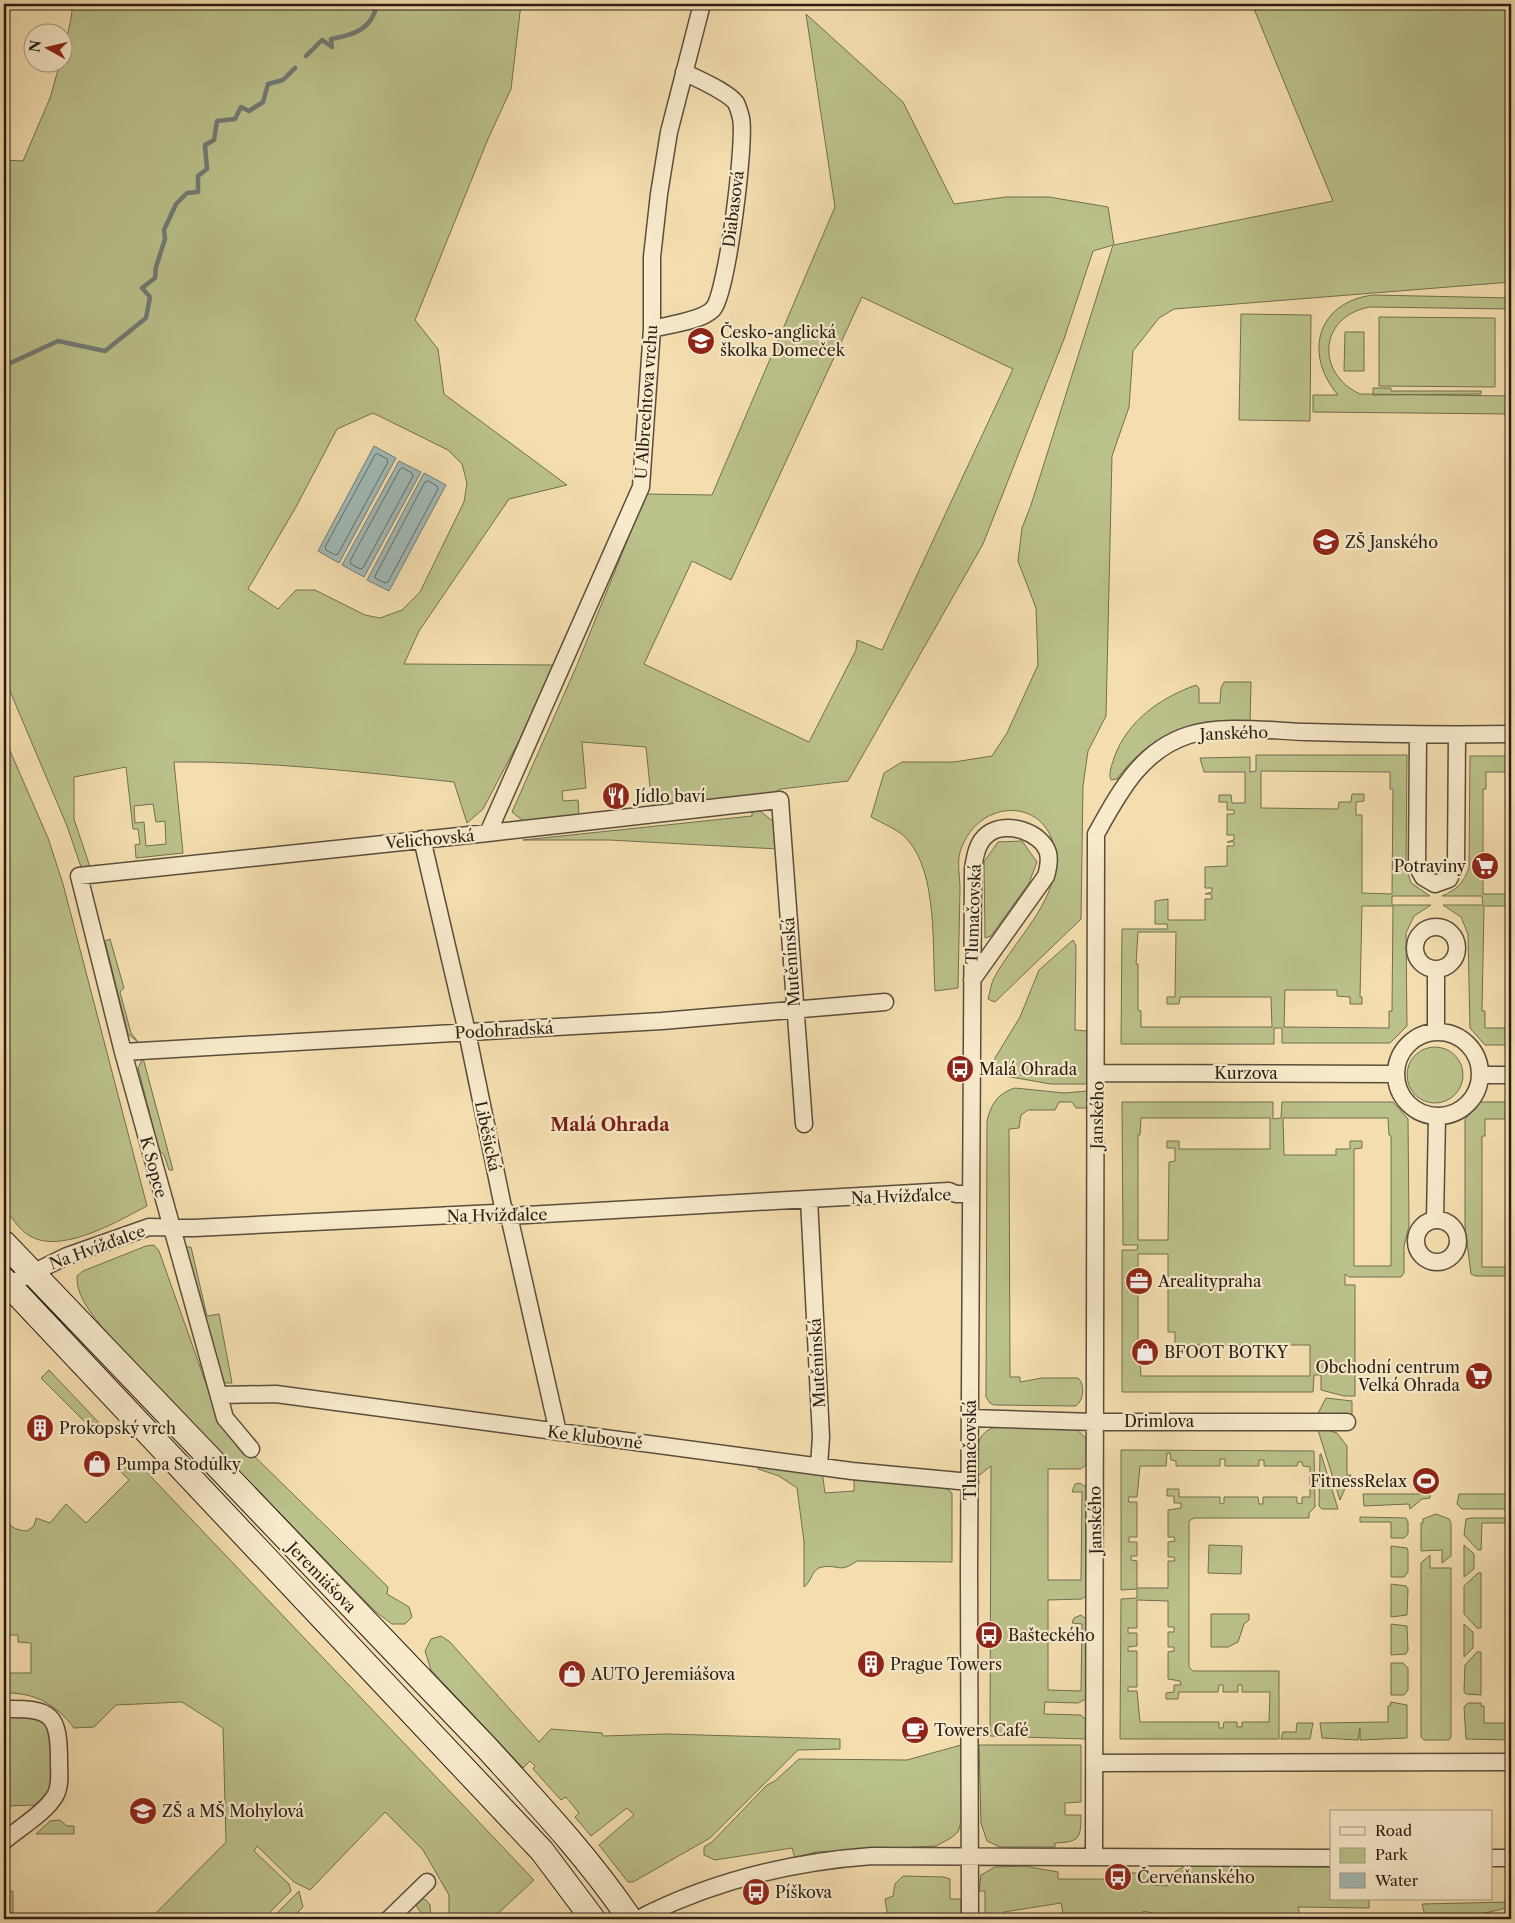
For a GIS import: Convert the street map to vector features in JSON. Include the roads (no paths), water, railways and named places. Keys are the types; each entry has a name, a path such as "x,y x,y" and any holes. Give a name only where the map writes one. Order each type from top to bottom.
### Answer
{"main road":[{"name":"Jeremiášova","path":"4,1242 500,1761 562,1830 613,1894 630,1919"},
{"name":"Jeremiášova","path":"6,1284 542,1850 593,1919"}],"street":[{"name":"U Albrechtova vrchu","path":"488,833 641,487 652,330 652,257 659,194 669,132 702,4"},
{"name":"Diabasová","path":"652,330 705,315 714,309 721,295 736,207 741,118 735,103 726,95 684,72"},
{"name":"Janského","path":"1094,1857 1094,1422 1098,1073 1096,834 1119,793 1135,770 1153,754 1190,735 1219,730 1418,735 1511,734"},
{"path":"1418,735 1417,866 1423,877 1436,884 1450,879 1456,864 1457,735"},
{"name":"Velichovská","path":"79,876 780,800"},
{"name":"Mutěnínská","path":"780,800 804,1124"},
{"name":"Tlumačovská","path":"970,1919 972,980 975,855 980,843 989,833 1001,828 1028,832 1039,839 1048,852 1049,866 1046,876 972,980"},
{"name":"Liběšická","path":"422,839 467,1032 503,1207 509,1216 558,1432"},
{"name":"K Sopce","path":"79,876 122,1052 170,1227 220,1395 224,1418 251,1449"},
{"path":"1436,969 1436,1031"},
{"name":"Podohradská","path":"122,1052 662,1021 885,1002"},
{"path":"1436,1031 1450,1032 1463,1038 1473,1048 1479,1061 1481,1075 1478,1088 1472,1100 1462,1109 1450,1115 1424,1114 1413,1108 1400,1093 1396,1074 1397,1061 1403,1049 1423,1033 1436,1031"},
{"name":"Kurzova","path":"1098,1073 1396,1074"},
{"path":"1481,1075 1511,1075"},
{"path":"1435,1220 1437,1116"},
{"name":"Na Hvížďalce","path":"6,1284 67,1256 149,1227 494,1213 509,1216 949,1191 956,1194 971,1194"},
{"name":"Mutěnínská","path":"809,1199 821,1437 818,1466"},
{"name":"Ke klubovně","path":"220,1395 276,1394 818,1466 970,1482"},
{"name":"Drimlova","path":"971,1418 1094,1422 1348,1422"},
{"path":"4,1709 29,1709 40,1712 56,1725 59,1733 59,1782 58,1790 49,1804 4,1841"},
{"path":"1094,1763 1511,1762"},
{"path":"638,1919 727,1881 820,1860 872,1856 1330,1858"},
{"path":"1492,1858 1511,1858"},
{"path":"389,1919 427,1882"}],"water":[{"path":"374,446 396,458 339,563 318,551"},
{"path":"399,461 421,472 364,577 342,565"},
{"path":"424,473 446,485 389,591 367,580"}],"waterway":[{"path":"306,56 322,40 332,47 331,39 347,36 360,30 371,20 377,4"},
{"path":"4,366 58,341 105,351 146,318 150,297 142,288 155,278 156,267 165,239 164,230 176,204 187,193 198,192 198,176 207,169 205,145 214,140 217,121 235,119 241,107 249,111 263,102 268,84 283,80 295,68"}],"place":[{"name":"Česko-anglická školka Domeček","path":"701,341"},
{"name":"ZŠ Janského","path":"1326,542"},
{"name":"Jídlo baví","path":"616,796"},
{"name":"Potraviny","path":"1485,866"},
{"name":"Malá Ohrada","path":"960,1069"},
{"name":"Arealitypraha","path":"1139,1281"},
{"name":"BFOOT BOTKY","path":"1145,1352"},
{"name":"Obchodní centrum Velká Ohrada","path":"1479,1376"},
{"name":"Prokopský vrch","path":"40,1428"},
{"name":"Pumpa Stodůlky","path":"97,1464"},
{"name":"FitnessRelax","path":"1426,1481"},
{"name":"Bašteckého","path":"989,1635"},
{"name":"Prague Towers","path":"871,1664"},
{"name":"AUTO Jeremiášova","path":"572,1674"},
{"name":"Towers Café","path":"915,1730"},
{"name":"ZŠ a MŠ Mohylová","path":"143,1811"},
{"name":"Červeňanského","path":"1118,1877"},
{"name":"Píškova","path":"756,1892"}],"district":[{"name":"Malá Ohrada","path":"610,1125"}]}
